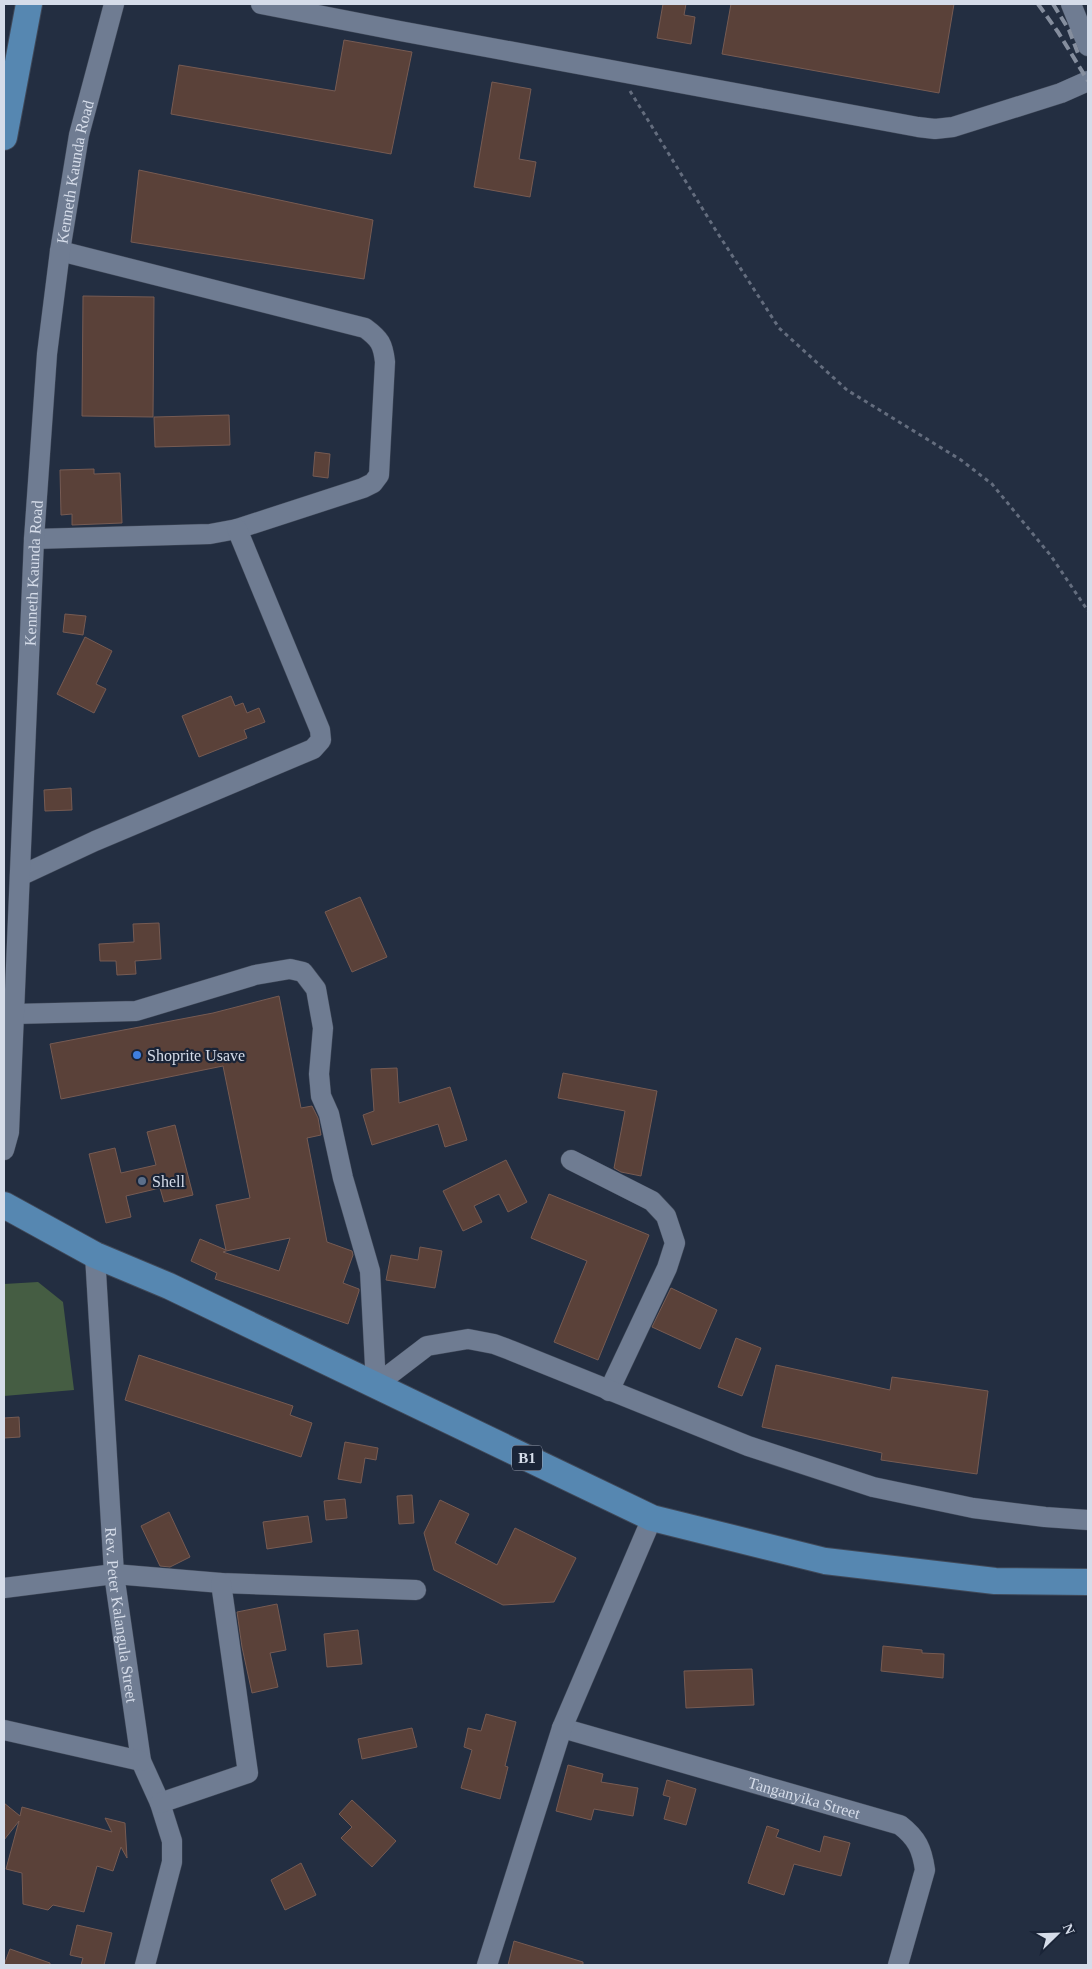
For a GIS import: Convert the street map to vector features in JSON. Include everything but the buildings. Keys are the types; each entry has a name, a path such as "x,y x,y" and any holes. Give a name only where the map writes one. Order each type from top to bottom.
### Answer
{"main road":[{"path":"4,137 29,4"},
{"name":"B1","path":"4,1205 95,1255 169,1286 652,1518 825,1561 995,1581 1088,1582"}],"street":[{"name":"Kenneth Kaunda Road","path":"4,1150 9,1132 34,539 46,354 60,251 79,135 114,4"},
{"path":"261,4 297,7 616,71 935,129 953,127 1052,96 1088,81"},
{"path":"1071,4 1088,46"},
{"path":"34,539 210,534 237,528 373,483 379,475 386,362 383,346 376,336 365,328 60,251"},
{"path":"20,876 95,841 313,749 321,740 320,730 237,528"},
{"path":"14,1014 136,1011 255,975 290,969 304,972 316,989 323,1028 319,1074 322,1096 329,1114 342,1178 370,1271 376,1385"},
{"path":"571,1160 652,1200 666,1216 675,1243 667,1268 609,1391"},
{"name":"Rev. Peter Kalangula Street","path":"95,1255 114,1574 141,1761 160,1803 172,1841 172,1862 145,1965"},
{"path":"376,1385 427,1346 468,1339 502,1347 748,1446 873,1487 973,1508 1044,1517 1088,1520"},
{"path":"487,1965 562,1728 652,1518"},
{"path":"4,1588 114,1574 221,1583 416,1590"},
{"path":"160,1803 248,1773 221,1583"},
{"name":"Tanganyika Street","path":"562,1728 900,1824 913,1834 922,1854 925,1870 898,1965"},
{"path":"4,1730 141,1761"}],"path":[{"path":"616,71 779,328 847,390 961,460 992,484 1051,556 1088,611"}],"green space":[{"path":"38,1282 63,1302 74,1390 4,1396 4,1284"}],"railway":[{"path":"1038,4 1058,32 1088,81"},
{"path":"1053,4 1069,30 1079,56"}],"place":[{"name":"Shoprite Usave","path":"137,1055"},
{"name":"Shell","path":"142,1181"}]}
